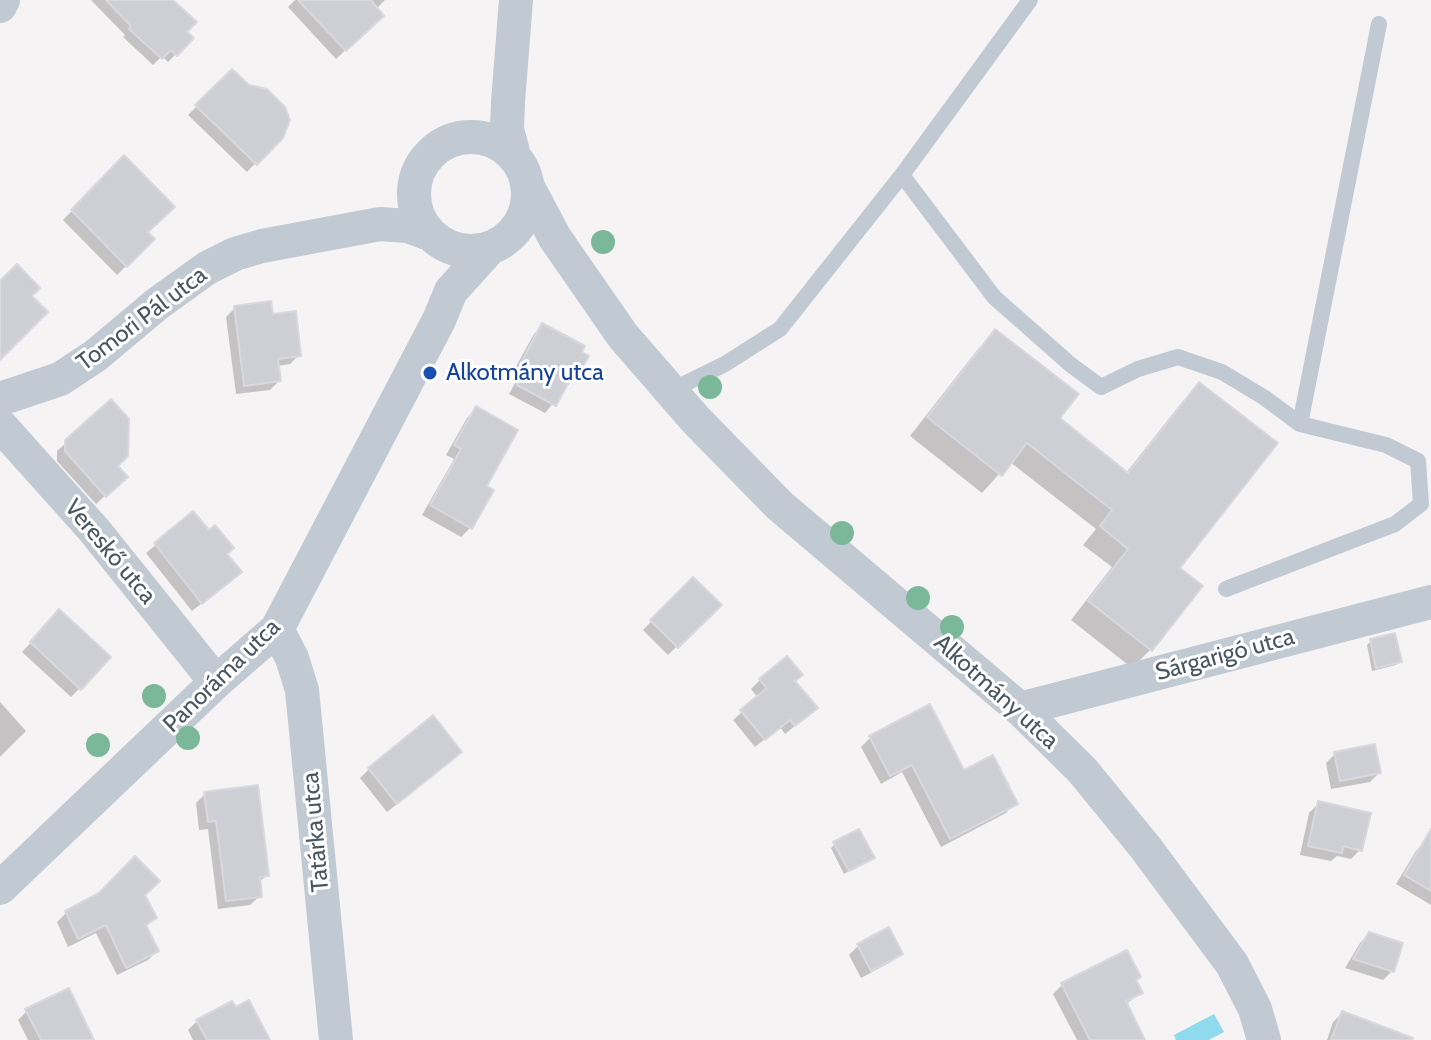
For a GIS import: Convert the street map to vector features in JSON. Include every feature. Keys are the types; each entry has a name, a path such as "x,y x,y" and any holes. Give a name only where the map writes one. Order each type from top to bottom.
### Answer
{"street":[{"path":"0,6 3,0"},
{"path":"498,244 521,224 528,206 528,187 514,156 507,129 516,0"},
{"path":"380,224 401,209 414,186 420,166 433,150 450,140 470,136 489,124 508,102"},
{"path":"470,136 494,141 514,156"},
{"path":"414,186 415,211 453,265 451,291"},
{"name":"Alkotmány utca","path":"528,187 555,238 623,336 670,391 779,505 1020,709 1082,770 1154,858 1232,964 1255,1009 1264,1040"},
{"name":"Tomori Pál utca","path":"0,399 60,379 95,356 157,304 207,268 235,254 380,224 408,226 436,239"},
{"path":"436,239 465,252 532,234 555,238"},
{"name":"Panoráma utca","path":"0,888 216,682 277,629 451,291 498,244"},
{"name":"Vereskő utca","path":"0,425 94,530 216,682"},
{"name":"Sárgarigó utca","path":"1020,709 1431,602"},
{"name":"Tatárka utca","path":"277,629 292,658 302,690 336,1040"}],"lane":[{"path":"670,391 725,364 780,329 902,175 1030,0"},
{"path":"1300,424 1379,24"},
{"path":"902,175 994,297 1101,387 1138,369 1178,357 1222,372 1300,424 1386,445 1418,461 1426,505 1395,524 1226,589"}],"water":[{"path":"1214,1014 1224,1032 1209,1040 1176,1040 1174,1035"}],"building":[{"path":"106,0 173,0 197,22 187,32 194,38 177,56 171,50 162,59 129,29 131,26"},
{"path":"298,0 371,0 384,16 346,51"},
{"path":"232,69 249,85 267,89 285,107 290,120 283,138 257,165 195,105"},
{"path":"124,155 175,207 148,232 155,239 127,267 71,210"},
{"path":"17,264 40,288 32,296 48,312 0,360 0,281"},
{"path":"271,301 273,314 296,311 301,356 278,359 281,381 244,386 234,306"},
{"path":"542,323 585,346 582,352 589,356 576,378 572,376 556,406 517,385 527,366 521,363"},
{"path":"995,329 1079,394 1060,418 1128,473 1199,382 1278,443 1180,568 1203,586 1152,651 1088,601 1128,549 1100,526 1112,510 1027,443 1002,476 927,417"},
{"path":"111,399 129,419 128,456 118,466 128,477 106,497 65,451 65,440"},
{"path":"476,406 518,430 487,486 494,490 472,529 430,505 461,449 454,445"},
{"path":"193,511 209,530 215,525 234,548 227,554 242,572 202,604 154,543"},
{"path":"693,577 722,605 678,648 650,620"},
{"path":"59,609 111,657 81,690 30,642"},
{"path":"1395,633 1402,662 1376,668 1370,639"},
{"path":"787,656 803,675 795,681 818,708 795,726 790,720 765,740 740,710 767,688 759,679"},
{"path":"930,704 964,770 993,755 1018,804 950,839 912,765 890,776 869,736"},
{"path":"433,715 462,752 397,804 368,768"},
{"path":"1375,744 1381,773 1340,781 1334,752"},
{"path":"258,785 269,876 260,877 262,897 226,901 216,821 208,822 204,792"},
{"path":"1318,801 1371,813 1362,851 1343,846 1342,853 1308,846"},
{"path":"859,829 875,858 849,871 833,842"},
{"path":"1431,829 1431,891 1404,875"},
{"path":"135,856 160,881 145,895 157,918 146,925 159,951 126,968 106,925 78,939 65,911 99,893"},
{"path":"889,927 903,954 871,971 857,944"},
{"path":"1369,932 1403,943 1394,972 1353,959"},
{"path":"1127,950 1141,977 1136,980 1143,993 1126,1001 1145,1040 1090,1040 1061,983"},
{"path":"69,988 94,1040 41,1040 25,1009"},
{"path":"249,1000 270,1040 207,1040 196,1020 232,1001 236,1007"},
{"path":"1342,1011 1413,1038 1331,1040"}],"place":[{"name":"Alkotmány utca","path":"430,373"}]}
